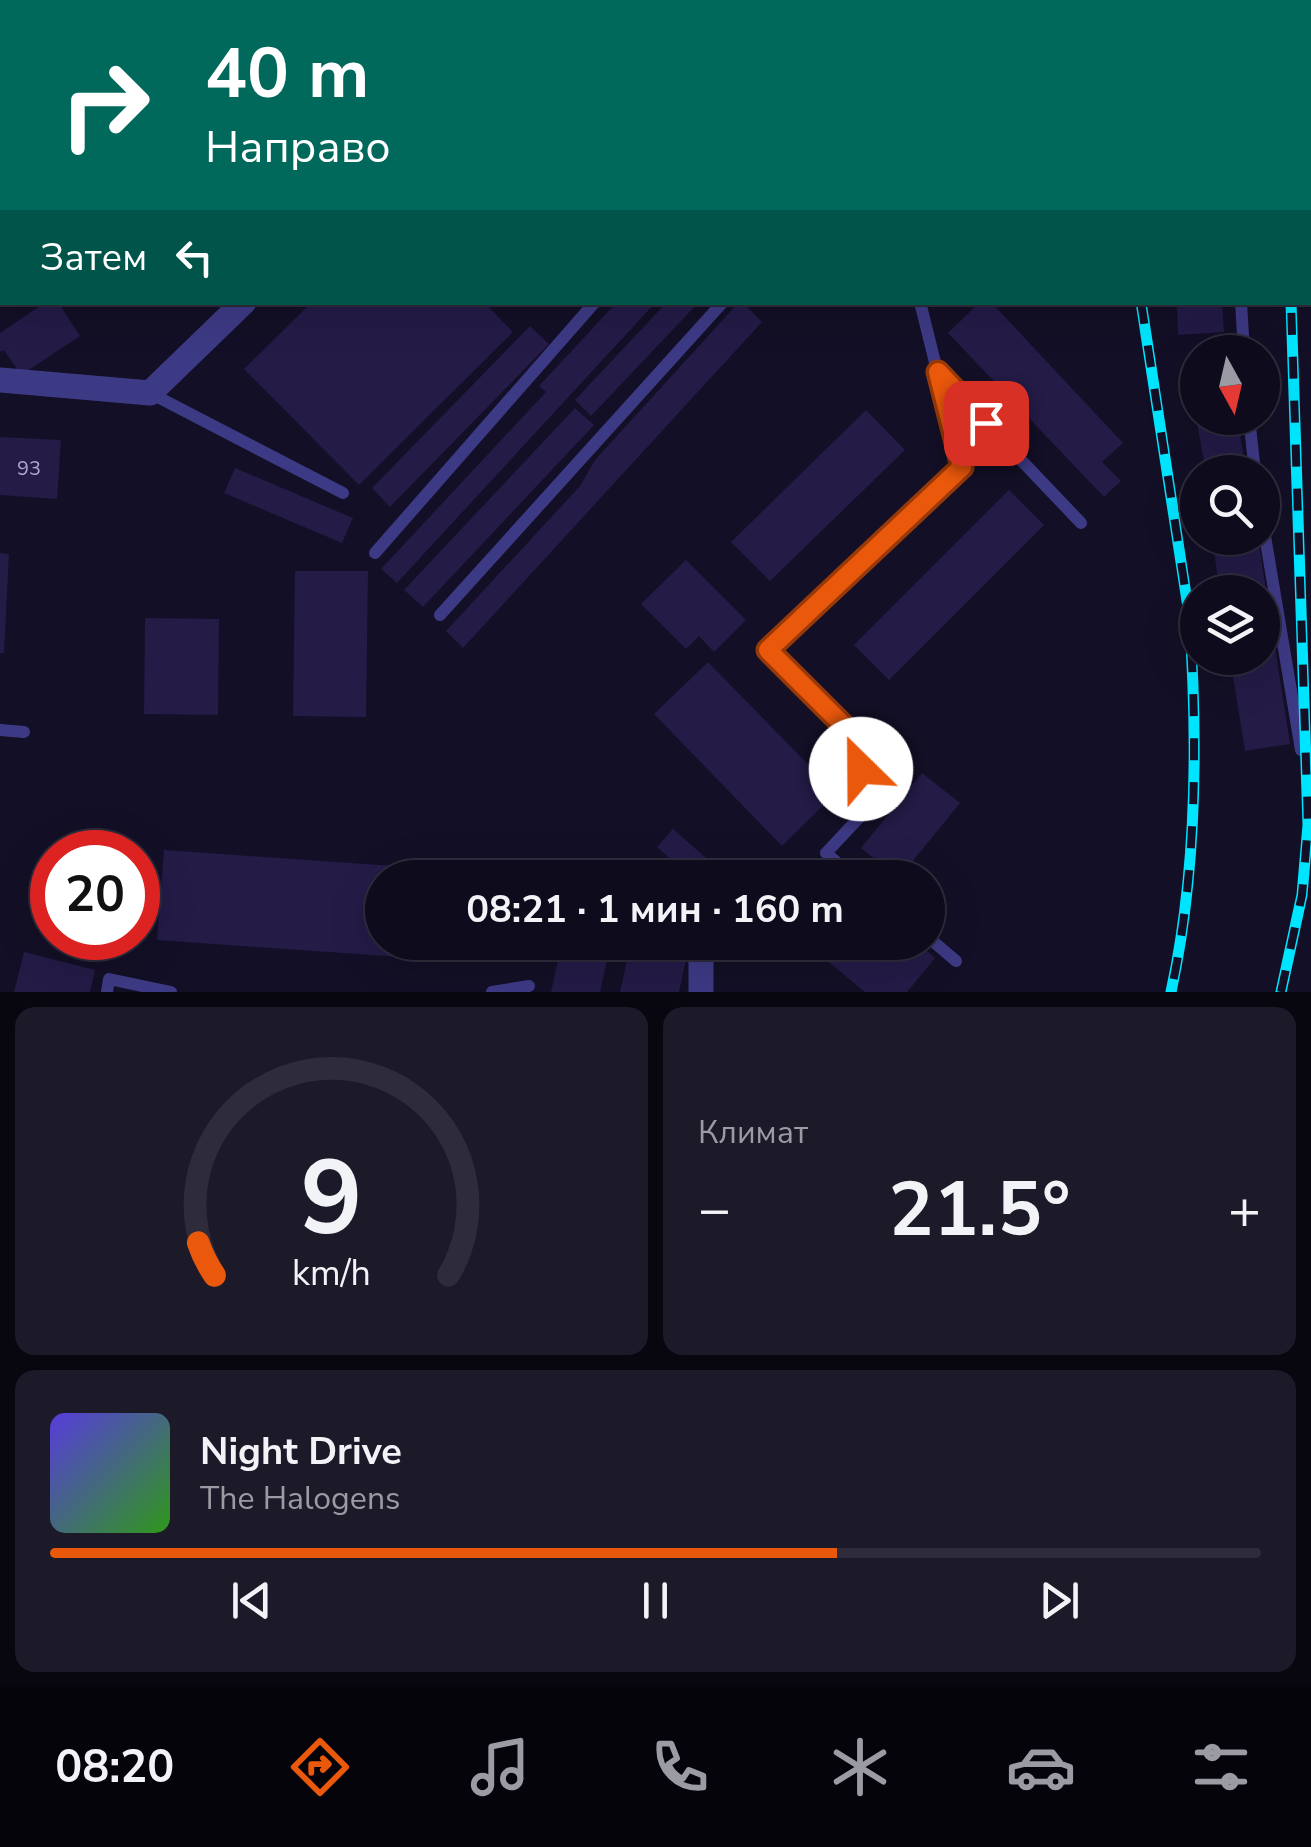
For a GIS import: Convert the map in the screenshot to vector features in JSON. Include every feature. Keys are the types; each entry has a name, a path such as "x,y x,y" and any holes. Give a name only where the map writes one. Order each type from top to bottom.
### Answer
{"street":[{"path":"0,380 150,394 241,305"},
{"path":"701,960 701,992"}],"lane":[{"path":"375,553 592,305"},
{"path":"440,614 720,305"},
{"path":"834,860 826,853 871,805 850,732 768,650 962,467 921,305"},
{"path":"1241,305 1243,335"},
{"path":"938,372 1081,523"},
{"path":"150,394 343,493"},
{"path":"1268,555 1301,750"},
{"path":"0,730 24,732"},
{"path":"945,952 956,961"},
{"path":"107,992 110,979 171,992"},
{"path":"492,992 529,986"}],"building":[{"path":"42,305 60,305 80,336 21,375 4,350 0,352 0,333"},
{"path":"309,305 487,305 513,332 359,485 244,369"},
{"path":"614,305 653,305 397,583 381,569 546,392 539,386"},
{"path":"664,305 696,305 591,416 575,400"},
{"path":"736,305 745,305 762,322 463,648 446,631 580,486 595,460"},
{"path":"977,305 994,305 1123,443 1102,462 1121,481 1104,497 948,333"},
{"path":"1177,305 1222,305 1224,332 1178,335"},
{"path":"530,326 549,344 390,507 372,488"},
{"path":"575,408 594,425 423,607 404,590"},
{"path":"866,410 905,450 770,581 731,542"},
{"path":"1199,435 1240,435 1244,455 1203,455"},
{"path":"0,437 61,440 57,499 0,495"},
{"path":"235,468 353,518 342,543 224,493"},
{"path":"1009,490 1044,525 889,680 854,645"},
{"path":"0,553 9,554 4,653 0,653"},
{"path":"1215,555 1261,555 1264,575 1217,575"},
{"path":"686,560 746,620 714,652 699,636 686,649 641,604"},
{"path":"295,571 368,571 366,717 293,716"},
{"path":"145,618 219,619 218,715 144,714"},
{"path":"708,662 836,793 782,846 654,714"},
{"path":"1233,675 1279,675 1290,744 1245,751"},
{"path":"922,773 960,803 914,860 876,860 861,848"},
{"path":"673,829 708,860 671,860 657,847"},
{"path":"164,850 365,864 365,955 160,940"},
{"path":"24,952 30,954 30,960 56,960 95,970 90,992 14,992"},
{"path":"558,960 607,960 600,992 551,992"},
{"path":"627,960 686,960 679,992 620,992"},
{"path":"826,960 933,960 907,992 865,992"}],"railway":[{"path":"1141,305 1189,614 1192,661 1190,852 1171,992"},
{"path":"1281,992 1302,895 1308,825 1291,305"}],"route":[{"path":"861,769 850,732 768,650 962,467 938,372 986,423"}]}
